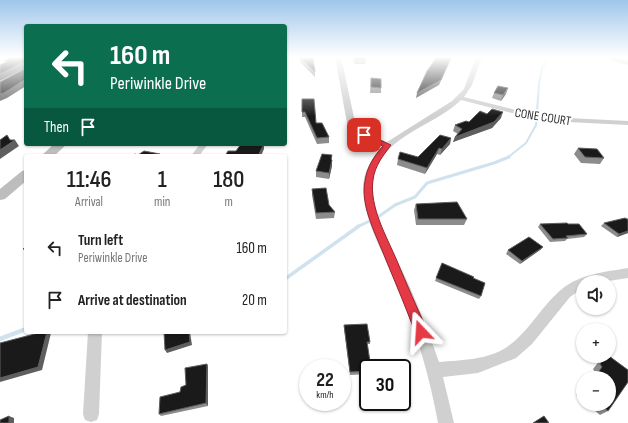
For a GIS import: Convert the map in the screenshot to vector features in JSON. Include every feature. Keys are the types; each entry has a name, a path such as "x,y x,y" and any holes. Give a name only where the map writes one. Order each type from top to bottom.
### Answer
{"street":[{"path":"342,77 351,123 364,135 388,145"},
{"path":"446,423 434,370 417,319 374,218 368,196 369,181 372,167 379,155 388,145 399,136 448,108 460,98 470,85 473,77"},
{"name":"CONE COURT","path":"460,98 511,112 552,119 628,123"},
{"path":"49,154 59,146"},
{"path":"0,196 24,176"},
{"path":"615,275 628,273"},
{"path":"434,370 478,366 511,353 528,339 566,293 576,287"},
{"path":"91,414 95,334"}],"building":[{"path":"10,77 24,77 24,80 0,94 0,82"},
{"path":"424,77 442,77 441,80 417,93"},
{"path":"371,78 381,79 381,88 371,87"},
{"path":"498,86 508,88 503,95 494,93"},
{"path":"302,99 314,99 316,123 322,123 329,137 317,138 305,112 302,112"},
{"path":"492,109 503,112 494,122 455,137 462,129 455,125 466,121 469,122 480,111 487,114"},
{"path":"7,135 10,140 15,140 0,150 0,140"},
{"path":"440,135 451,138 442,149 439,148 427,168 398,159 400,152 418,157"},
{"path":"240,146 263,146 259,154 226,154 228,151 236,151"},
{"path":"578,148 597,149 604,158 585,157"},
{"path":"144,151 160,154 140,154"},
{"path":"322,154 332,155 329,173 316,171"},
{"path":"326,188 329,205 335,212 316,213 312,189"},
{"path":"457,202 467,219 418,219 416,204"},
{"path":"625,218 628,219 628,231 619,234 604,223"},
{"path":"540,224 579,224 587,234 553,239"},
{"path":"529,237 543,247 522,261 508,250"},
{"path":"442,263 485,283 481,296 436,278"},
{"path":"367,324 370,342 367,342 370,359 359,359 359,372 351,372 351,359 348,359 344,325"},
{"path":"34,334 46,334 38,367 0,378 0,343"},
{"path":"164,334 189,334 190,342 165,350"},
{"path":"616,361 628,370 628,382 616,399 616,371 599,371 602,367 600,364 616,363"},
{"path":"207,364 206,403 159,414 160,397 180,392 181,387 186,385 185,368"},
{"path":"9,416 9,423 0,423 0,420"},
{"path":"544,416 549,423 533,423"}],"waterway":[{"path":"508,158 526,143 536,125 540,77"},
{"path":"359,226 378,217 395,205 415,197 427,183 508,158"},
{"path":"287,278 359,226"},
{"path":"0,339 24,330"}],"route":[{"path":"364,135 388,145 379,155 372,167 368,196 374,218 417,319 421,332"}]}
